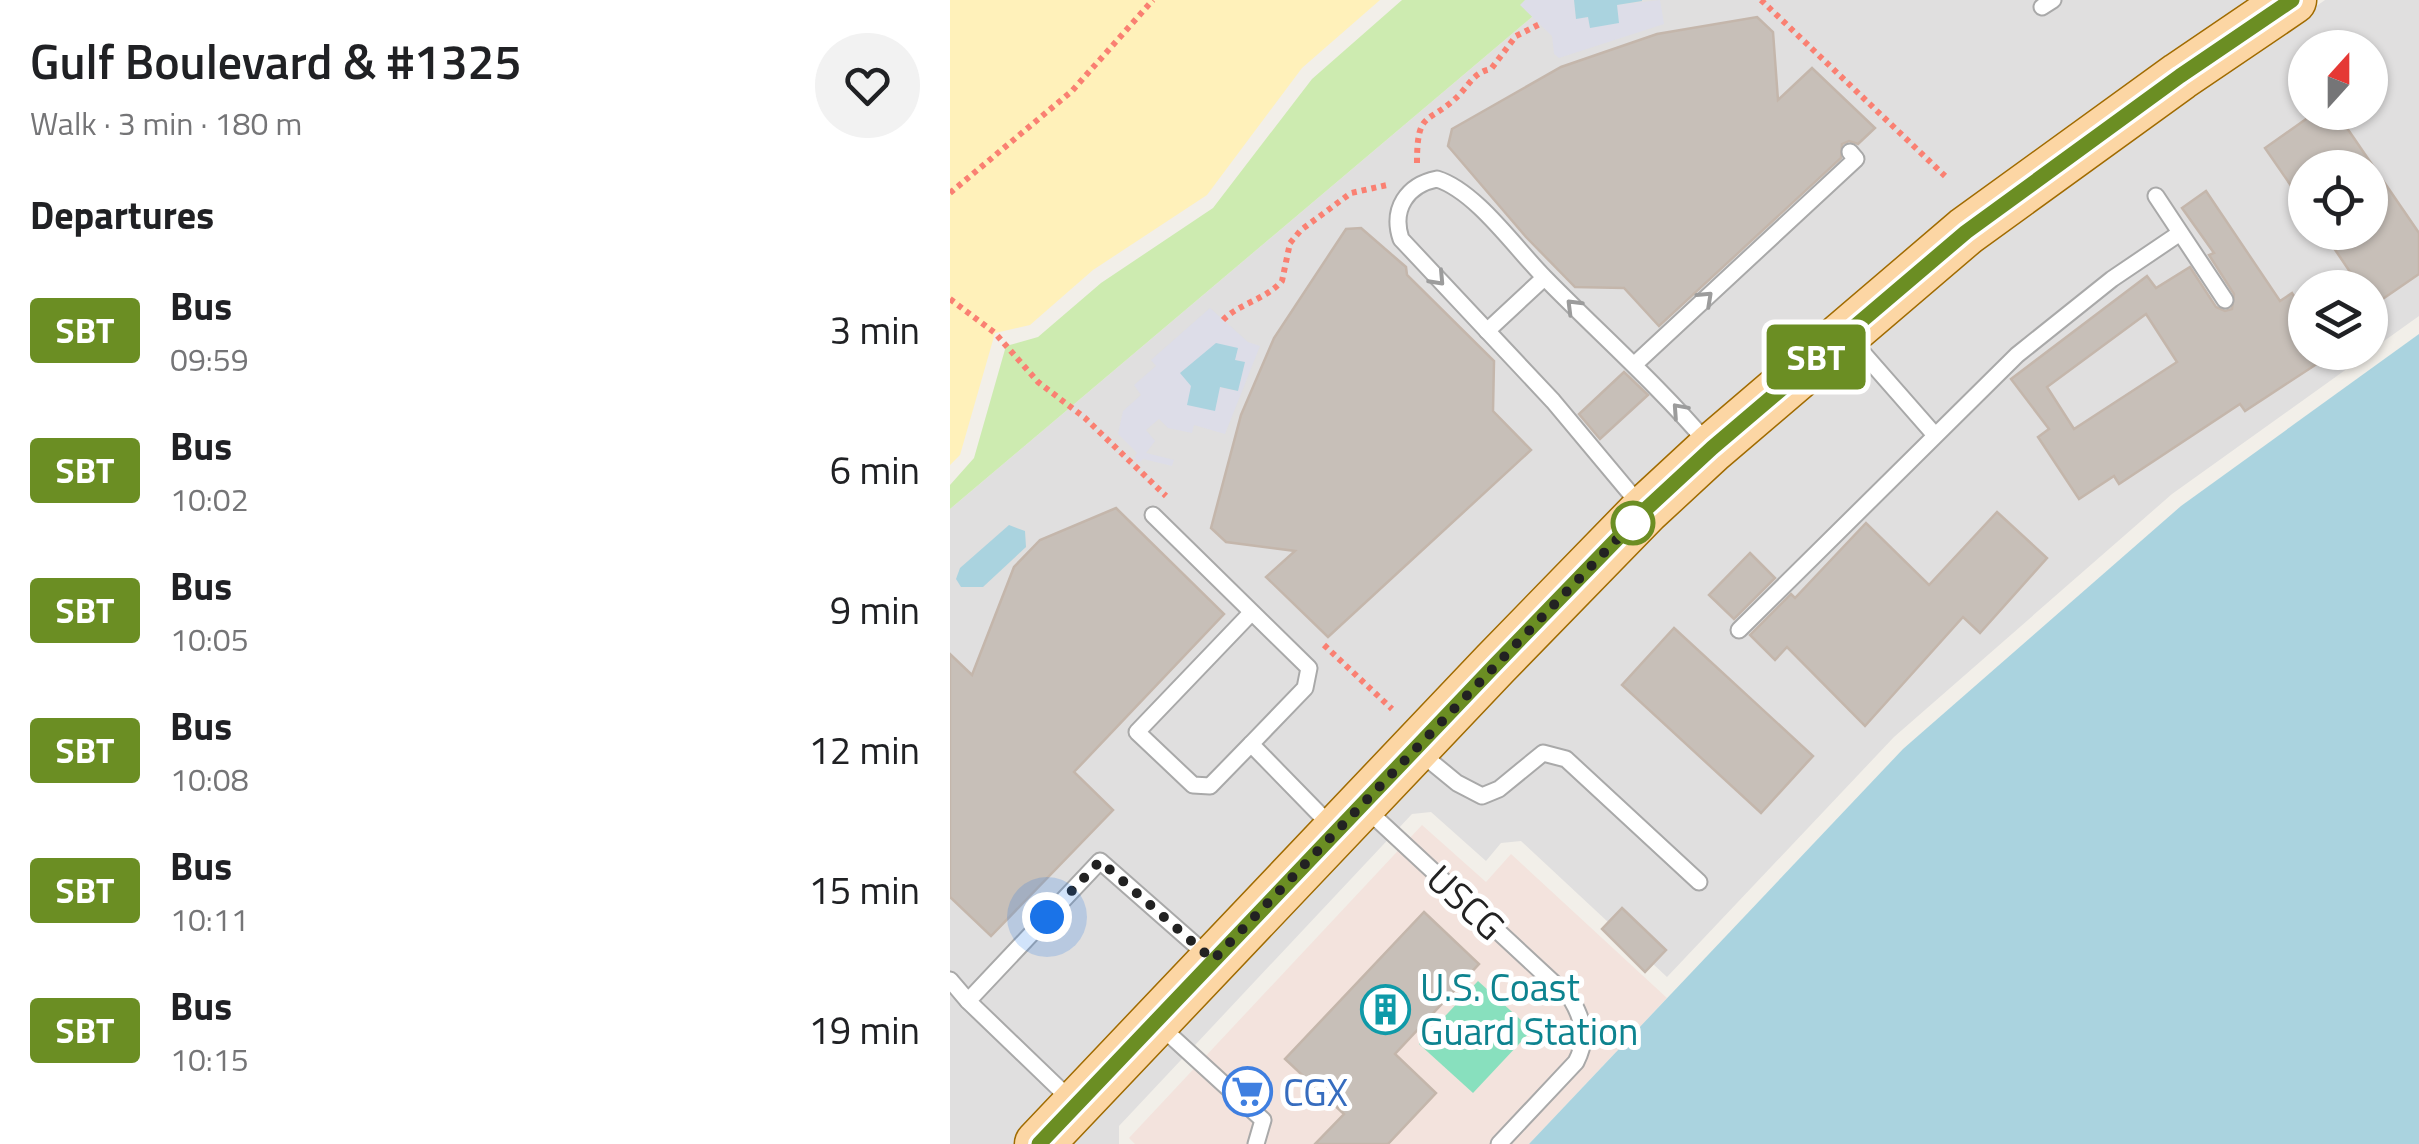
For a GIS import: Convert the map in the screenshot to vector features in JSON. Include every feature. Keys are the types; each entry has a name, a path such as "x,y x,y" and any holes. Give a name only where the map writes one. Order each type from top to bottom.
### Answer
{"main road":[{"path":"1039,1144 1645,510 1712,448 1966,232 2284,2"}],"lane":[{"path":"1634,364 1856,159 1850,152"},
{"path":"1645,510 1553,402 1409,248 1397,226 1404,198 1423,182 1437,179 1464,193 1712,448"},
{"path":"1464,193 1477,180"},
{"path":"2156,196 2226,300"},
{"path":"1739,630 2017,355 2112,279 2180,233"},
{"path":"1487,331 1544,278"},
{"path":"1845,333 1934,434"},
{"path":"1153,515 1309,668 1305,688 1210,786 1193,786 1137,732 1251,613"},
{"path":"1251,744 1348,818"},
{"path":"1415,748 1457,783 1482,796 1499,788 1543,752 1566,758 1699,882"},
{"name":"USCG","path":"1348,818 1571,1000 1580,1014 1583,1048 1576,1062 1500,1144"},
{"path":"968,1001 1100,861 1213,960"},
{"path":"950,980 1076,1105"},
{"path":"1155,1021 1262,1120 1256,1144"}],"path":[{"path":"950,193 1072,91 1153,0"},
{"path":"1761,0 1944,176"},
{"path":"1400,172 1418,163 1416,141 1426,117 1458,96 1482,71 1491,69 1516,36 1540,24"},
{"path":"1224,320 1235,308 1249,306 1282,281 1290,243 1301,230 1351,193 1366,187 1384,187 1392,180"},
{"path":"950,299 995,332 1038,382 1132,461"}],"shaded area":[{"path":"1525,0 1574,0 1576,18 1588,17 1590,27 1616,5 1660,0 1664,24 1559,58 1554,54 1552,36 1520,5"},
{"path":"1552,0 2261,0 1956,217 1202,947 1016,1144 950,1144 950,509"},
{"path":"2325,0 2419,0 2419,316 2388,338 2388,270 2288,270 2288,370 2345,370 2172,494 1894,737 1667,977 1521,841 1501,843 1486,861 1431,812 1412,814 1119,1126 1119,1144 1062,1144 1656,524 1975,246"},
{"path":"1210,308 1248,342 1260,346 1225,434 1194,425 1192,433 1168,428 1159,419 1146,430 1155,441 1146,453 1174,460 1172,466 1143,459 1139,463 1134,458 1137,453 1118,434 1123,411 1141,395 1134,385 1156,366 1151,360","holes":["1235,360 1244,362 1237,391 1220,387 1188,405 1192,386"]},
{"path":"1422,825 1486,882 1511,854 1667,998 1529,1144 1135,1144 1129,1138"}],"green space":[{"path":"1402,0 1552,0 950,509 950,485 974,458 1006,346 1038,337 1101,283 1213,208 1312,79"},
{"path":"1478,981 1532,1030 1473,1093 1419,1044"}],"sand":[{"path":"950,0 1380,0 1302,68 1207,195 1093,270 1030,325 995,333 960,455 950,465"}],"water":[{"path":"1574,0 1642,1 1617,5 1619,23 1590,28 1588,17 1576,19"},
{"path":"2419,334 2419,1144 1529,1144 1903,749 2181,506 2369,370 2388,370 2388,356"},
{"path":"1216,343 1238,348 1235,360 1245,362 1238,391 1220,387 1215,411 1187,405 1191,386 1180,373"},
{"path":"1009,525 1025,531 1026,547 983,587 961,587 956,579 960,568"}],"building":[{"path":"1757,17 1773,32 1778,100 1812,68 1875,128 1858,144 1842,144 1841,158 1659,326 1624,288 1575,287 1448,146 1452,129 1561,67 1657,34"},
{"path":"2290,130 2348,130 2362,150 2288,150 2288,181 2265,148"},
{"path":"2388,188 2419,233 2419,274 2388,295 2388,270 2349,270 2335,250 2388,250"},
{"path":"2206,191 2280,301 2288,296 2288,370 2308,370 2245,411 2240,404 2119,484 2114,476 2079,499 2038,437 2049,429 2011,379 2147,276 2156,288 2190,267 2216,307 2232,309 2234,294 2209,255 2214,253 2182,208","holes":["2146,314 2177,362 2074,429 2047,387"]},
{"path":"1361,228 1406,267 1407,275 1494,361 1493,411 1531,450 1328,637 1266,577 1295,551 1226,542 1211,528 1241,415 1274,338 1346,229"},
{"path":"1624,372 1648,395 1600,439 1579,414"},
{"path":"1116,508 1224,614 1074,772 1113,810 991,936 950,897 950,654 972,675 1014,567 1040,540"},
{"path":"1997,512 2047,558 1980,633 1963,617 1865,726 1787,647 1775,660 1750,635 1791,594 1795,598 1866,523 1929,585"},
{"path":"1750,553 1775,578 1734,619 1709,595"},
{"path":"1674,628 1813,756 1761,813 1622,685"},
{"path":"1622,908 1666,950 1645,972 1602,929"},
{"name":"U.S. Coast Guard Station","path":"1424,912 1479,964 1395,1054 1436,1093 1388,1144 1315,1144 1344,1114 1285,1059"}],"bus line":[{"name":"SBT","path":"1039,1144 1496,664 1645,510 1712,448 1966,232 2180,76 2292,0"}],"place":[{"name":"U.S. Coast Guard Station","path":"1385,1009"},
{"name":"CGX","path":"1248,1092"}],"route":[{"path":"1047,917 1100,861 1213,960 1645,510 1633,523"}]}
